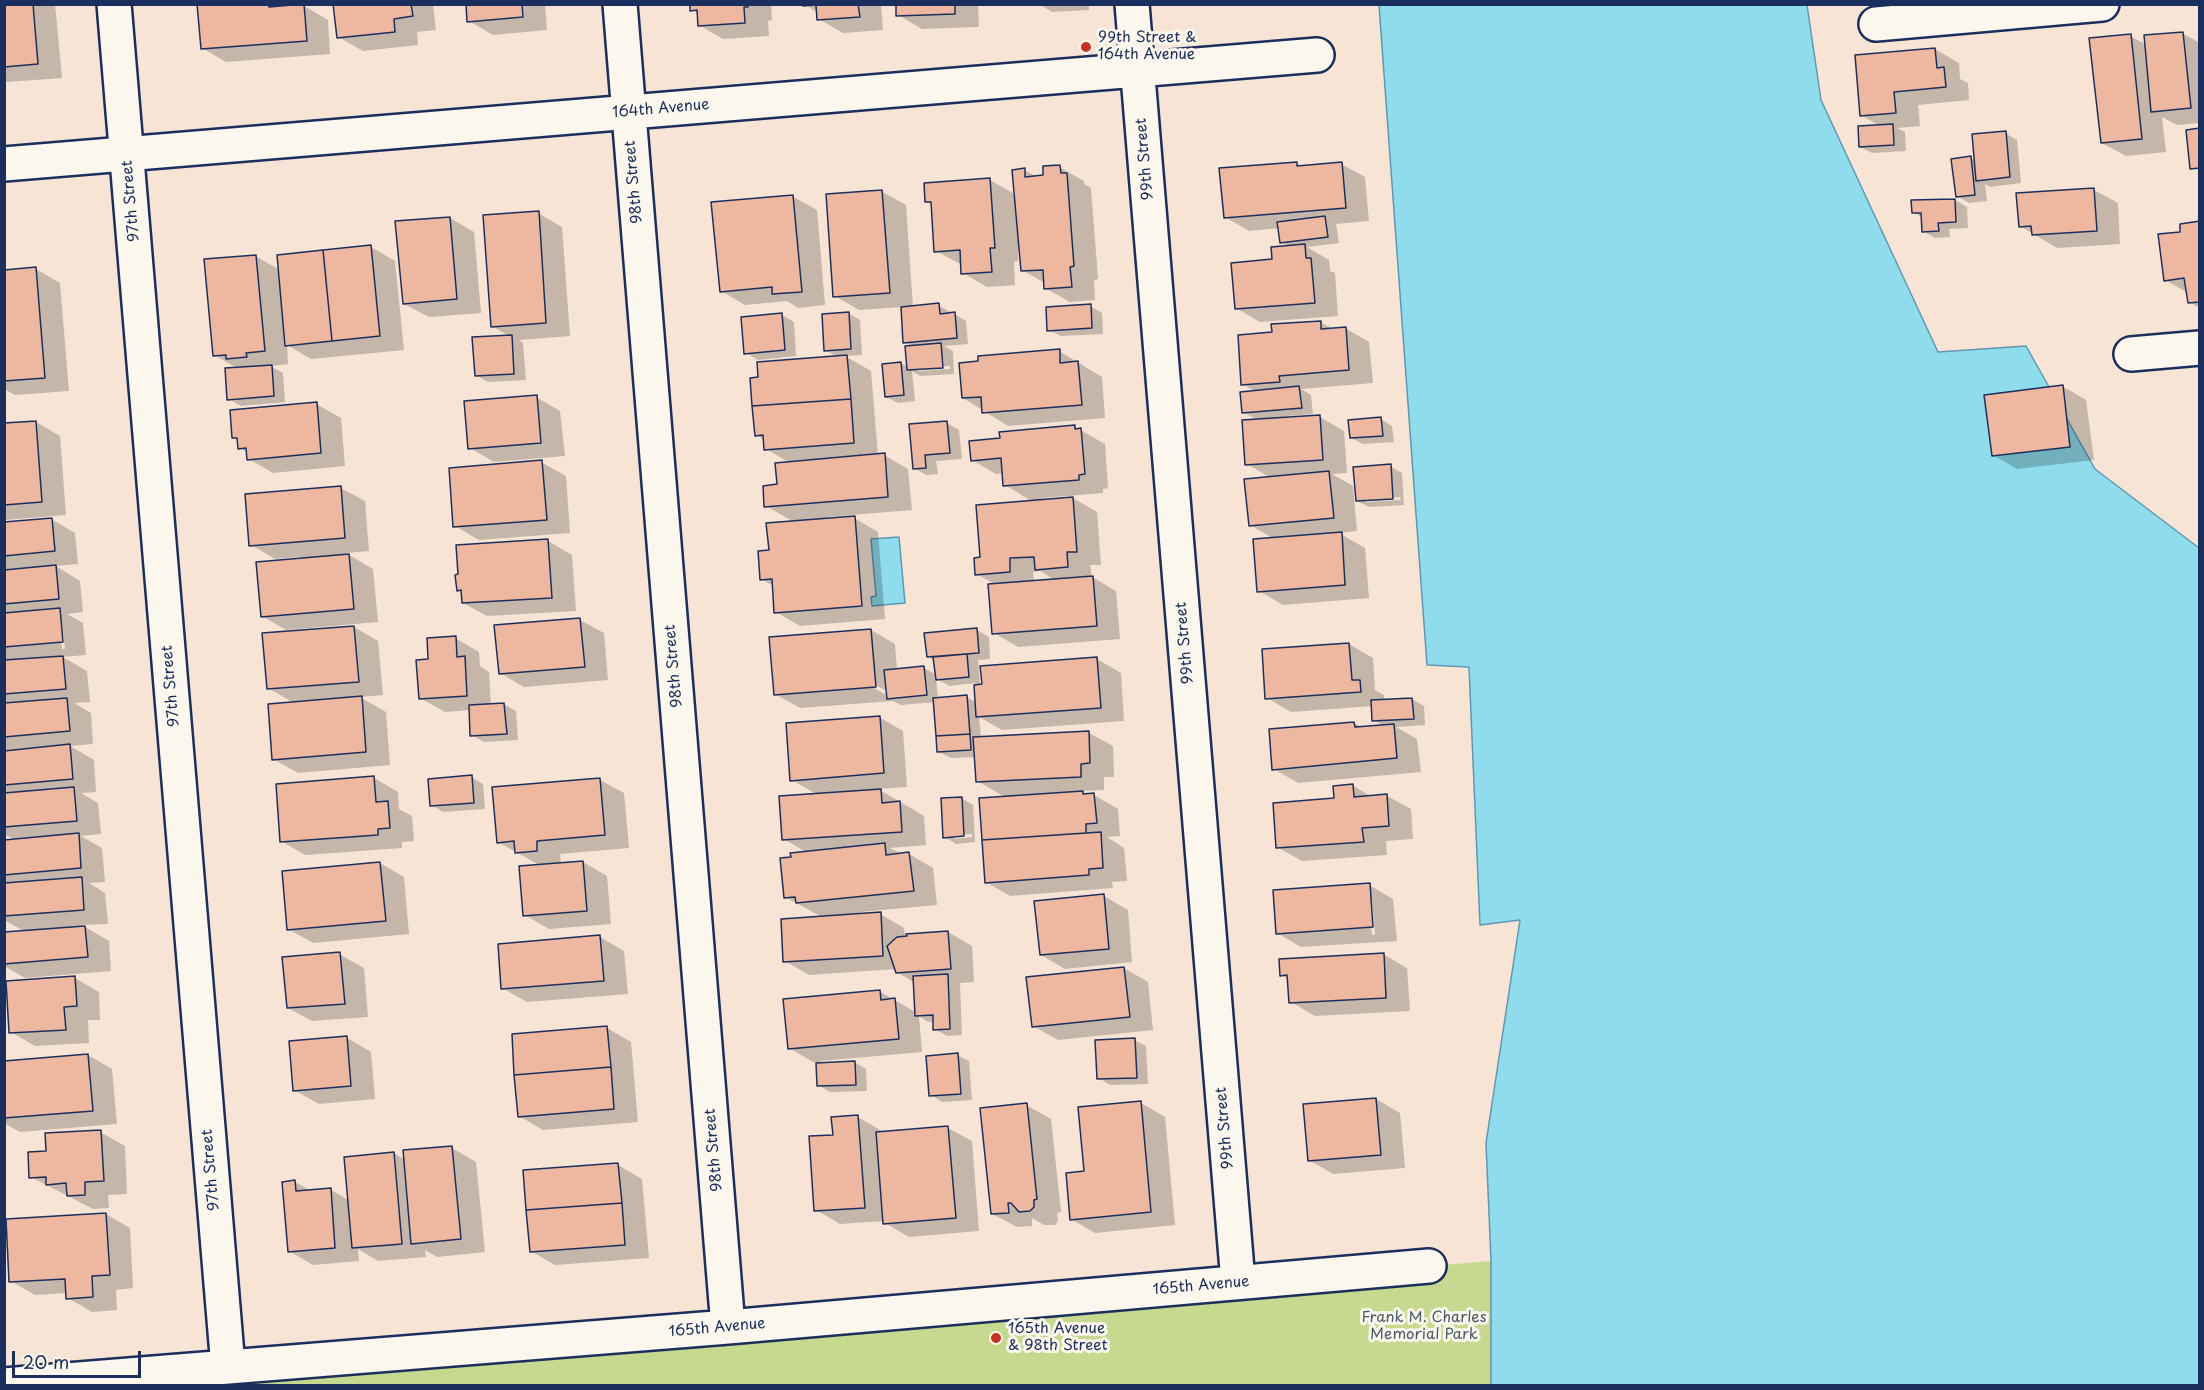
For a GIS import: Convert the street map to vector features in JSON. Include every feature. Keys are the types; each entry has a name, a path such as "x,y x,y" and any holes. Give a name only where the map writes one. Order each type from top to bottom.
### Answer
{"street":[{"name":"97th Street","path":"114,4 228,1367"},
{"name":"98th Street","path":"620,4 728,1328"},
{"name":"99th Street","path":"1132,4 1238,1282"},
{"path":"1876,24 2102,4"},
{"name":"164th Avenue","path":"4,164 1317,55"},
{"path":"2131,354 2199,348"},
{"name":"165th Avenue","path":"4,1386 728,1328 1429,1266"}],"green space":[{"name":"Frank M. Charles Memorial Park","path":"1491,1261 1491,1385 5,1386 1287,1278"}],"water":[{"path":"1379,5 1807,5 1821,100 1938,352 2026,346 2095,469 2199,548 2199,1385 1491,1385 1491,1261 1486,1143 1520,920 1480,925 1469,667 1427,665"},
{"path":"899,537 905,603 872,606 871,597 876,596 871,539"}],"building":[{"path":"4,4 33,4 38,64 4,67"},
{"path":"197,4 269,4 269,7 304,4 307,41 201,49"},
{"path":"333,4 411,4 413,16 394,19 395,32 337,38"},
{"path":"466,4 522,4 523,17 467,22"},
{"path":"690,4 748,4 748,7 744,7 745,23 698,26 697,10 690,11"},
{"path":"803,4 858,4 860,17 817,20 816,5 803,6"},
{"path":"896,4 955,4 955,14 896,16"},
{"path":"2183,32 2191,108 2151,112 2144,35"},
{"path":"2131,34 2142,139 2101,143 2089,38"},
{"path":"1935,48 1937,68 1944,67 1946,87 1894,92 1896,113 1860,116 1855,55"},
{"path":"1893,124 1894,145 1859,147 1858,126"},
{"path":"2200,128 2200,168 2190,169 2186,130"},
{"path":"2006,131 2010,177 1976,181 1972,134"},
{"path":"1971,156 1975,195 1956,197 1951,159"},
{"path":"1297,162 1297,166 1342,162 1346,208 1224,218 1219,168"},
{"path":"1060,165 1061,173 1067,173 1074,266 1070,267 1072,287 1044,289 1043,270 1021,271 1012,170 1025,168 1025,177 1043,175 1043,166"},
{"path":"990,178 995,248 990,248 992,272 961,274 960,250 934,252 931,202 925,202 924,183"},
{"path":"2094,188 2097,231 2032,235 2031,226 2019,227 2016,193"},
{"path":"882,190 890,293 833,297 826,194"},
{"path":"793,195 802,292 772,294 772,287 720,292 711,202"},
{"path":"1955,199 1956,222 1938,223 1939,231 1922,232 1921,213 1912,213 1911,200"},
{"path":"539,211 546,323 491,327 483,215"},
{"path":"1325,216 1328,237 1280,243 1277,222"},
{"path":"450,217 457,299 403,304 395,221"},
{"path":"2200,221 2200,302 2188,303 2184,278 2164,281 2158,234 2180,232 2180,224"},
{"path":"1305,244 1306,258 1311,258 1315,303 1235,309 1231,263 1272,259 1271,247"},
{"path":"371,245 380,336 332,341 323,250"},
{"path":"323,250 332,341 285,346 277,255"},
{"path":"256,255 265,351 246,353 247,357 226,359 226,355 213,356 204,259"},
{"path":"36,267 45,378 4,381 4,270"},
{"path":"939,303 940,314 955,312 957,338 903,343 901,307"},
{"path":"1091,304 1092,328 1047,331 1046,307"},
{"path":"849,312 851,349 824,351 822,314"},
{"path":"782,313 785,350 744,354 741,317"},
{"path":"1321,321 1321,329 1346,327 1349,370 1279,376 1280,382 1241,385 1238,335 1272,332 1271,324"},
{"path":"512,335 514,374 475,376 472,337"},
{"path":"941,343 943,368 907,370 905,346"},
{"path":"1060,349 1060,363 1078,361 1082,405 982,413 981,397 962,398 959,363 978,361 978,356"},
{"path":"847,355 851,399 752,406 750,378 758,377 757,362"},
{"path":"901,362 904,395 885,397 882,364"},
{"path":"272,365 274,396 227,400 225,368"},
{"path":"2063,385 2070,447 1992,456 1984,395"},
{"path":"1299,386 1302,408 1242,413 1240,392"},
{"path":"537,395 541,443 468,449 464,401"},
{"path":"851,399 854,443 764,450 763,435 755,436 752,406"},
{"path":"317,402 321,453 247,460 246,448 238,449 237,438 232,438 230,410"},
{"path":"1320,415 1323,460 1245,465 1242,420"},
{"path":"1381,417 1383,436 1350,438 1348,420"},
{"path":"36,421 42,502 4,505 4,423"},
{"path":"947,421 950,453 925,455 926,468 913,469 909,424"},
{"path":"1075,425 1075,429 1081,428 1085,474 1079,475 1079,480 1003,486 1001,458 971,461 969,441 1000,438 999,432"},
{"path":"885,453 888,497 764,507 763,486 777,484 775,463"},
{"path":"542,460 547,520 453,527 449,468"},
{"path":"1391,464 1393,499 1356,501 1353,467"},
{"path":"1329,471 1334,518 1249,526 1244,479"},
{"path":"341,486 345,538 249,546 245,494"},
{"path":"1073,497 1077,552 1067,552 1068,567 1035,570 1034,557 1010,558 1010,572 975,575 974,558 980,557 976,505"},
{"path":"855,516 862,606 774,613 772,579 760,580 758,551 769,550 766,523"},
{"path":"52,518 55,551 4,556 4,522"},
{"path":"1342,532 1345,585 1257,592 1253,539"},
{"path":"548,539 552,598 462,603 461,590 457,591 455,575 458,574 456,545"},
{"path":"349,554 354,609 261,617 256,562"},
{"path":"56,565 59,599 4,604 4,570"},
{"path":"1093,576 1097,626 992,634 988,584"},
{"path":"60,608 63,642 4,647 4,613"},
{"path":"580,618 585,667 499,674 494,625"},
{"path":"354,626 359,682 267,689 262,633"},
{"path":"977,628 979,653 927,657 924,633"},
{"path":"871,629 876,687 774,695 769,637"},
{"path":"456,636 457,657 465,656 467,696 419,699 416,660 428,659 427,638"},
{"path":"1349,643 1352,680 1360,680 1361,692 1265,699 1262,649"},
{"path":"967,654 969,677 936,680 933,657"},
{"path":"63,656 66,689 4,694 4,660"},
{"path":"1097,657 1101,708 976,717 974,685 982,684 980,666"},
{"path":"924,666 927,695 887,699 884,670"},
{"path":"967,695 970,734 936,736 933,698"},
{"path":"362,696 366,752 272,760 268,704"},
{"path":"67,698 70,731 4,737 4,703"},
{"path":"1412,698 1414,719 1372,721 1371,700"},
{"path":"504,703 507,734 470,736 469,705"},
{"path":"880,716 884,773 790,781 786,723"},
{"path":"1354,722 1355,727 1394,724 1397,758 1272,770 1269,729"},
{"path":"1089,731 1090,763 1081,764 1081,777 976,782 973,737"},
{"path":"970,734 971,750 937,752 936,736"},
{"path":"70,744 73,779 4,785 4,751"},
{"path":"472,775 474,803 430,806 428,779"},
{"path":"374,776 376,802 388,801 390,828 378,829 378,835 280,842 276,784"},
{"path":"600,778 605,835 537,841 537,851 515,853 514,841 497,843 492,787"},
{"path":"1353,784 1354,797 1387,794 1389,826 1362,828 1364,842 1276,848 1273,803 1334,798 1333,786"},
{"path":"74,787 77,821 4,827 4,793"},
{"path":"881,789 882,803 900,801 902,832 782,840 779,796"},
{"path":"1083,791 1083,794 1094,793 1097,823 1086,824 1086,833 982,840 979,798"},
{"path":"962,797 964,836 943,838 941,798"},
{"path":"1101,832 1103,868 1089,869 1089,875 985,883 982,840"},
{"path":"79,833 81,868 4,875 4,840"},
{"path":"885,843 886,855 909,852 914,891 796,903 795,897 784,898 780,858 791,857 790,853"},
{"path":"583,861 587,911 523,916 519,866"},
{"path":"380,862 386,921 287,930 282,871"},
{"path":"82,877 84,910 4,916 4,883"},
{"path":"1370,883 1373,927 1276,934 1273,890"},
{"path":"1104,894 1109,949 1040,955 1034,901"},
{"path":"881,912 883,956 783,962 781,919"},
{"path":"85,926 88,957 4,964 4,932"},
{"path":"948,931 951,969 896,973 887,946 897,937 907,936 906,934"},
{"path":"600,935 604,981 501,989 498,944"},
{"path":"340,952 345,1004 287,1008 282,957"},
{"path":"1384,953 1386,998 1289,1003 1287,975 1280,976 1279,959"},
{"path":"1124,967 1130,1017 1032,1027 1026,977"},
{"path":"948,974 950,1029 933,1030 933,1015 915,1016 913,976"},
{"path":"75,976 77,1006 64,1007 66,1030 9,1033 6,981"},
{"path":"880,990 881,1000 895,998 899,1039 788,1049 783,999"},
{"path":"607,1026 611,1067 514,1075 512,1034"},
{"path":"347,1036 351,1086 293,1091 289,1041"},
{"path":"1135,1038 1137,1078 1097,1079 1095,1040"},
{"path":"958,1053 961,1094 929,1096 926,1056"},
{"path":"88,1054 93,1111 4,1118 4,1061"},
{"path":"855,1061 856,1085 817,1086 816,1063"},
{"path":"611,1067 614,1109 518,1117 514,1075"},
{"path":"1376,1098 1381,1155 1308,1161 1303,1104"},
{"path":"1141,1101 1151,1212 1070,1220 1066,1173 1084,1171 1078,1107"},
{"path":"1027,1103 1037,1199 1034,1200 1034,1207 1030,1211 1019,1212 1011,1203 1008,1203 1009,1213 991,1214 980,1108"},
{"path":"858,1115 865,1208 814,1211 809,1136 833,1135 831,1117"},
{"path":"948,1126 956,1218 883,1224 876,1132"},
{"path":"101,1130 104,1181 85,1182 85,1195 67,1196 66,1183 46,1185 46,1177 29,1178 28,1152 46,1151 45,1133"},
{"path":"452,1146 461,1239 411,1244 403,1150"},
{"path":"394,1152 402,1244 352,1248 344,1157"},
{"path":"618,1163 622,1203 526,1210 523,1170"},
{"path":"295,1180 296,1191 331,1188 335,1248 288,1252 282,1182"},
{"path":"622,1203 625,1245 530,1252 526,1210"},
{"path":"106,1213 110,1275 92,1276 93,1297 66,1299 65,1279 9,1282 6,1219"}],"place":[{"name":"99th Street & 164th Avenue","path":"1086,47"},
{"name":"165th Avenue & 98th Street","path":"996,1338"}]}
